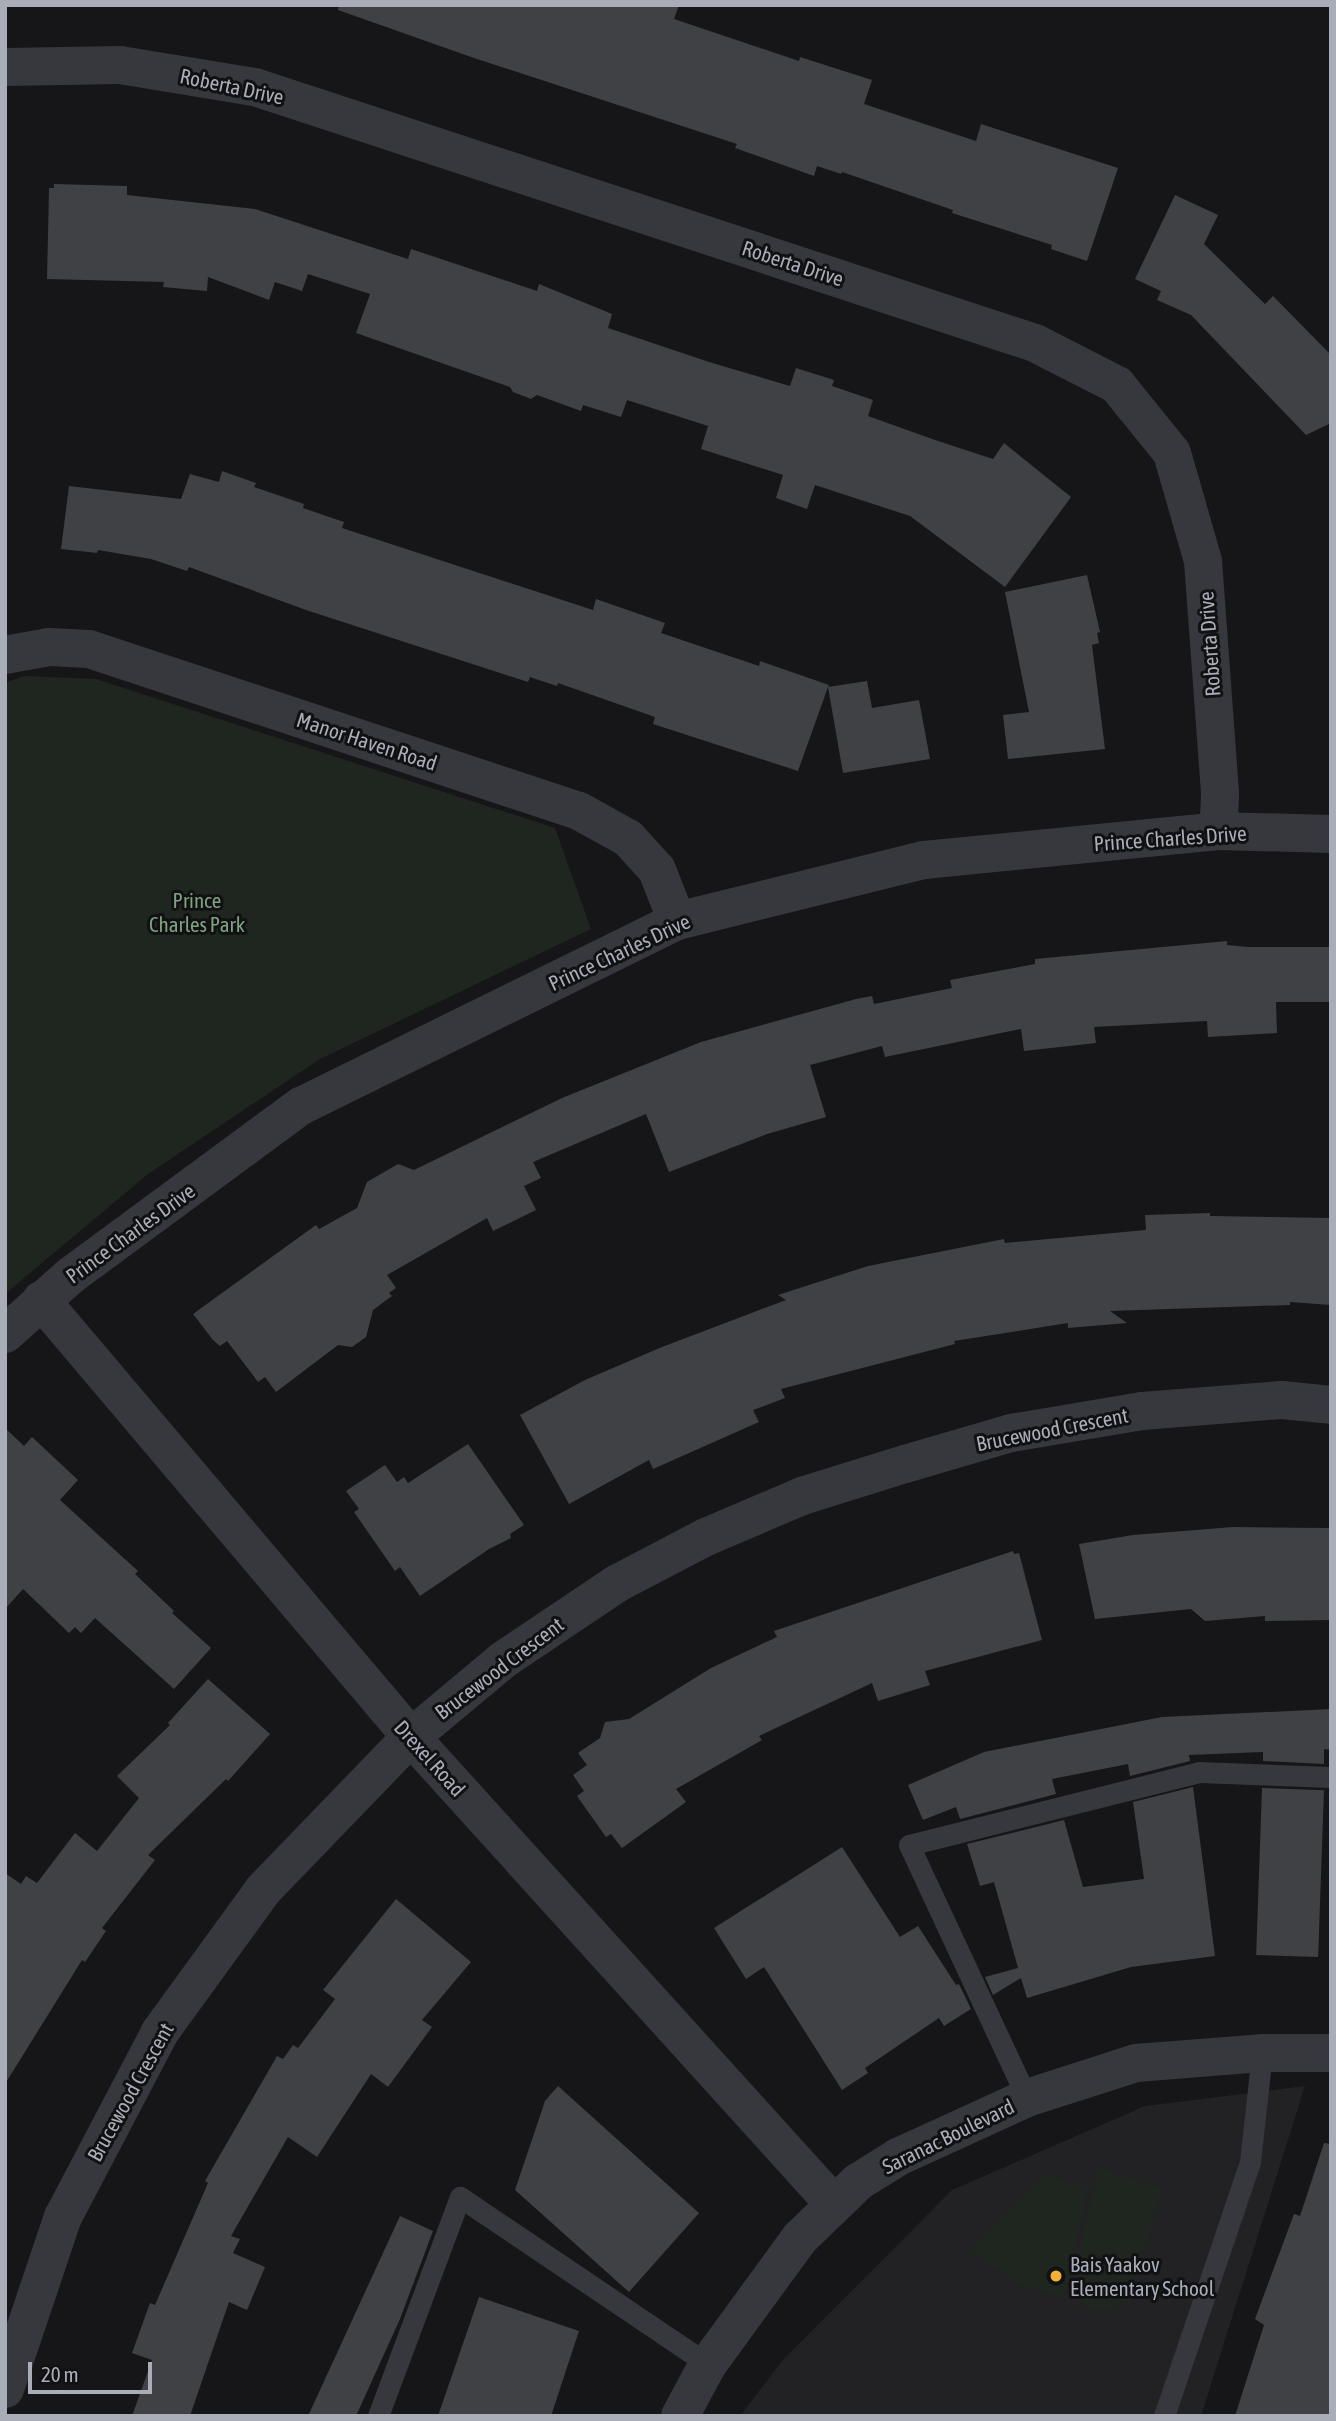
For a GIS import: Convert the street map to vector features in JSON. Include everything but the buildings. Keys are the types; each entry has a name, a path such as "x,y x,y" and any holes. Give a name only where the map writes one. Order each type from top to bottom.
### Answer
{"street":[{"name":"Roberta Drive","path":"5,67 120,65 255,87 1035,343 1117,385 1172,453 1203,561 1220,793 1219,831"},
{"name":"Manor Haven Road","path":"5,655 49,647 89,649 579,811 628,838 657,870 677,921"},
{"name":"Prince Charles Drive","path":"5,1334 41,1300 301,1106 677,921 924,860 1219,831 1331,834"},
{"name":"Drexel Road","path":"41,1300 411,1737 834,2204"},
{"name":"Brucewood Crescent","path":"5,2389 63,2217 160,2032 263,1890 411,1737 503,1660 616,1584 706,1537 802,1496 1024,1431 1142,1411 1282,1399 1331,1405"},
{"name":"Saranac Boulevard","path":"680,2416 708,2364 800,2238 858,2182 898,2157 1027,2098 1136,2063 1262,2053 1331,2053"}],"lane":[{"path":"1027,2098 909,1845 1199,1772 1331,1777"},
{"path":"1164,2416 1250,2162 1262,2053"},
{"path":"378,2416 460,2197 708,2364"}],"shaded area":[{"name":"Bais Yaakov Elementary School","path":"1305,2086 1201,2416 740,2416 782,2361 952,2190 1145,2106"}],"green space":[{"name":"Prince Charles Park","path":"24,676 96,679 555,828 591,929 320,1059 148,1174 5,1294 5,683"},
{"path":"1098,2167 1162,2189 1129,2299 1114,2309 1088,2309 1069,2297"},
{"path":"1045,2174 1088,2188 1065,2298 1018,2284 969,2249"}],"place":[{"name":"Bais Yaakov Elementary School","path":"1056,2276"}]}
